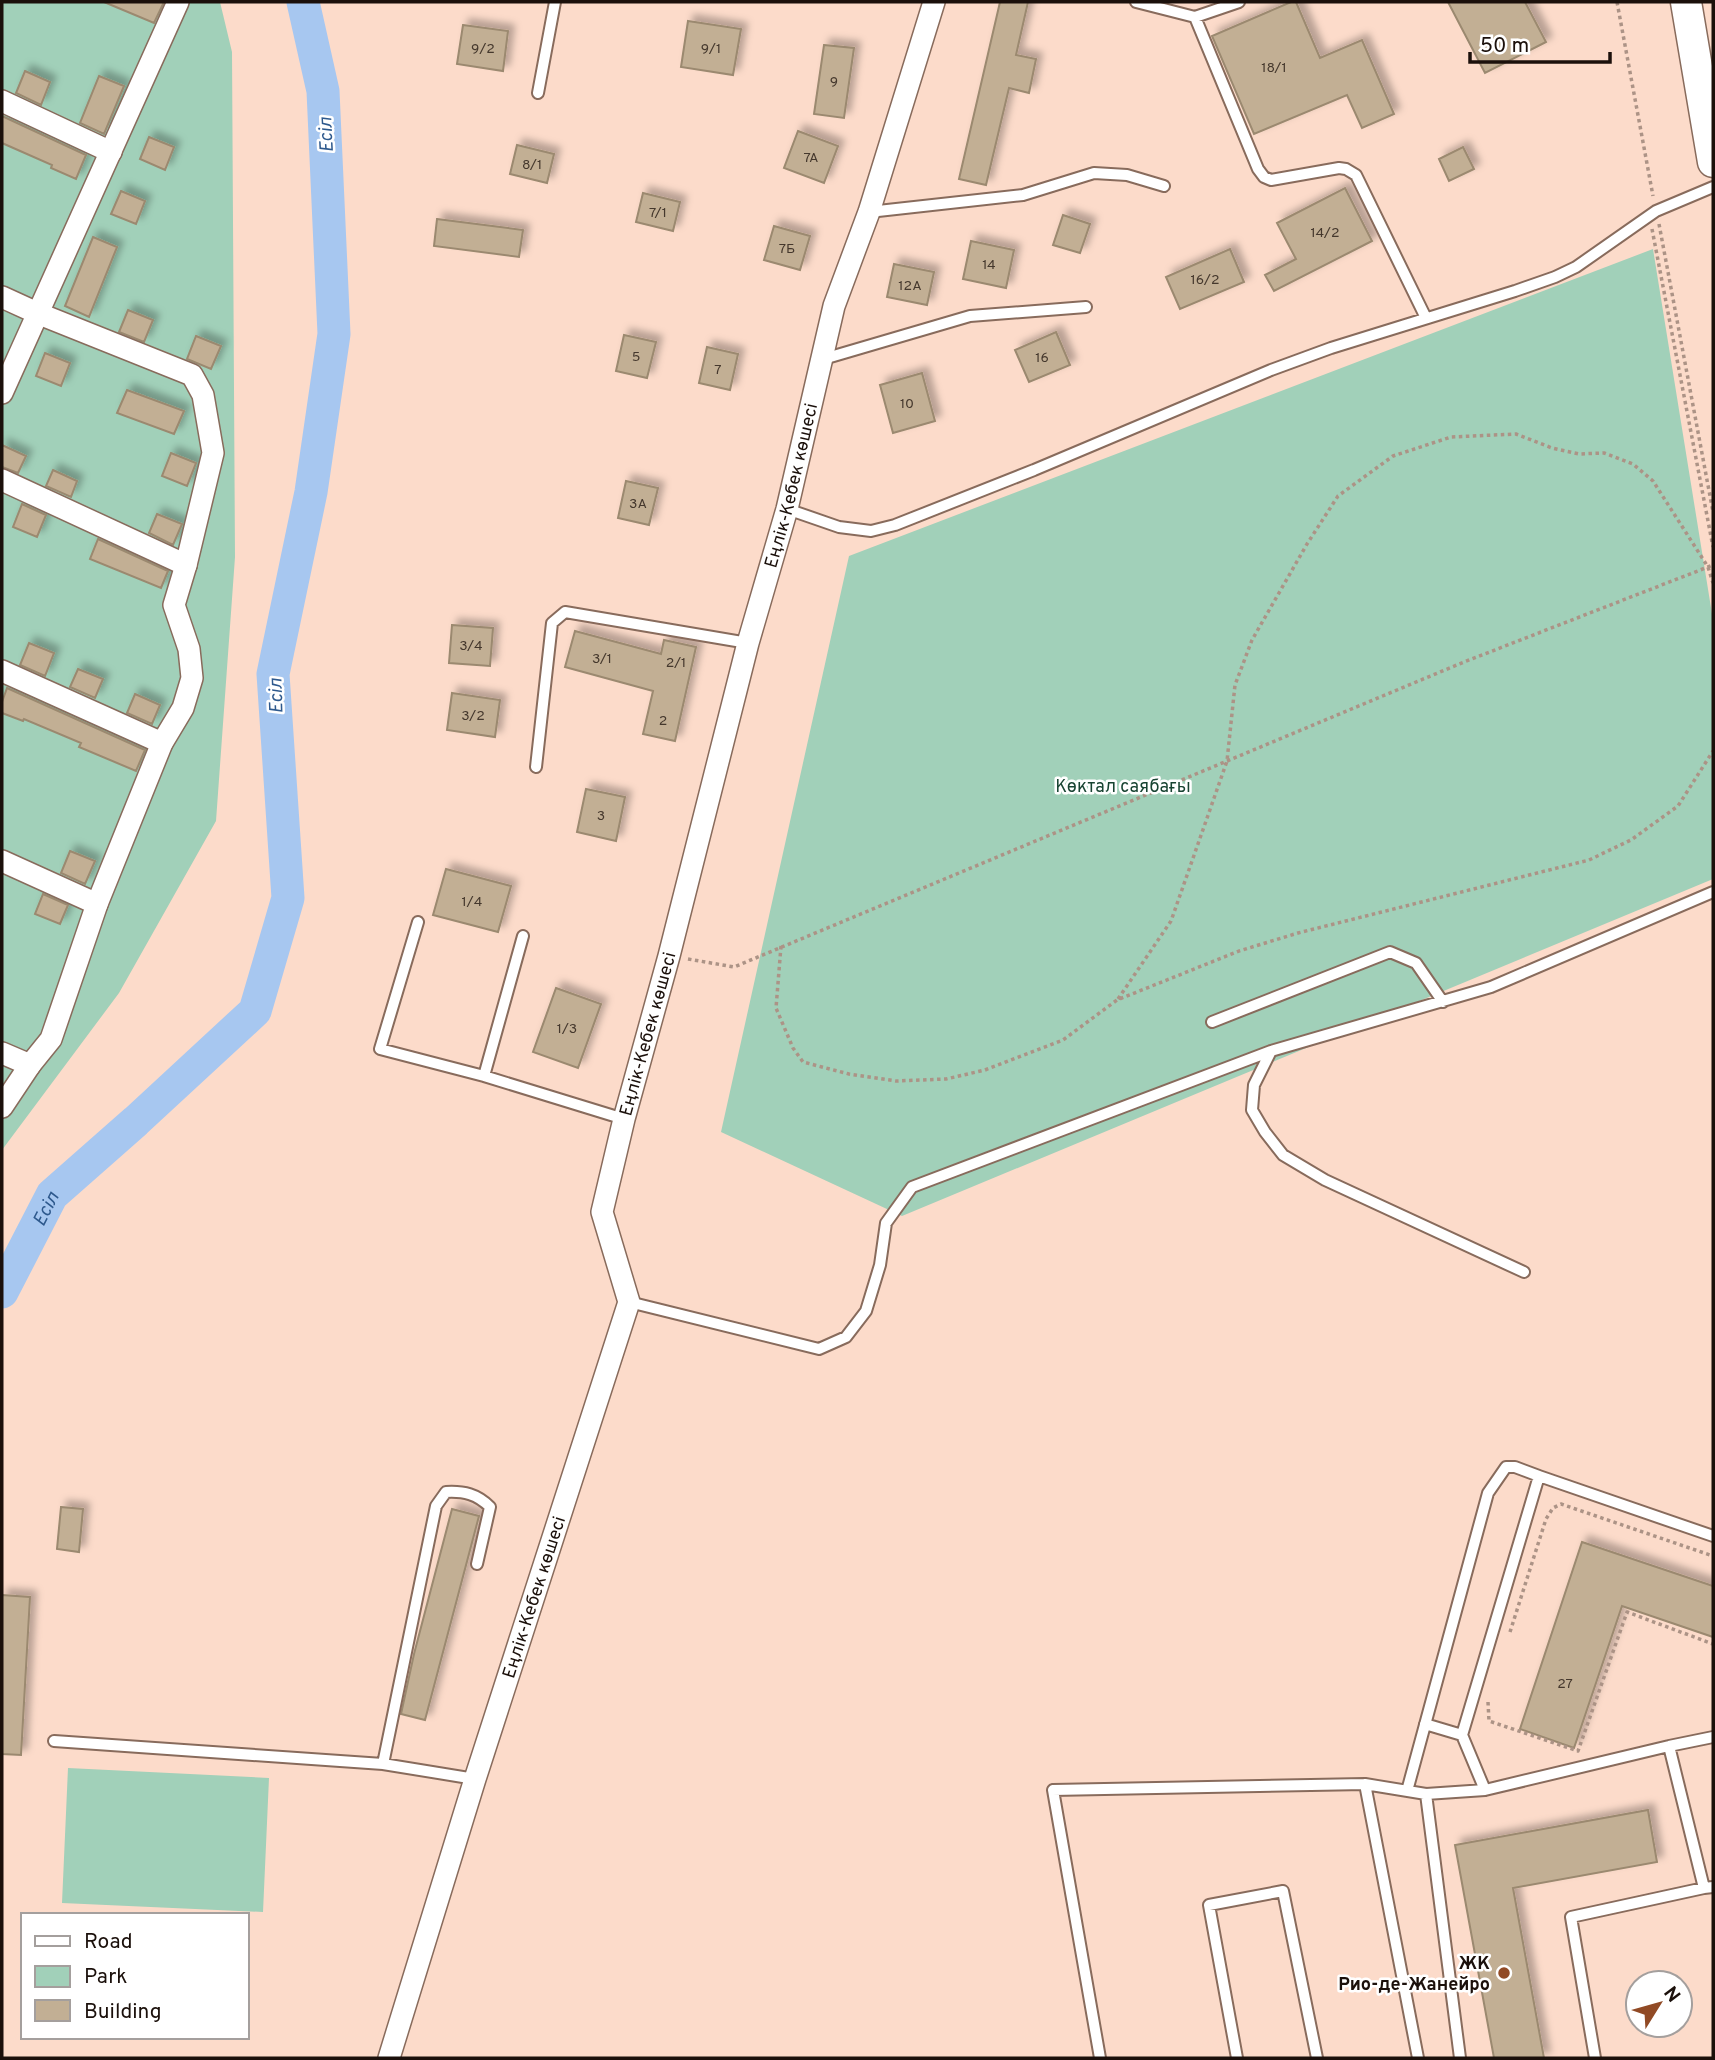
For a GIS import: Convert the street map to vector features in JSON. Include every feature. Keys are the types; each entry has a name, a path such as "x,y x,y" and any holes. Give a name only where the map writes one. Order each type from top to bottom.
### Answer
{"street":[{"path":"2,393 178,2"},
{"name":"Еңлік-Кебек көшесі","path":"389,2058 475,1779 629,1302 602,1212 748,643 787,509 834,306 869,212 934,2"},
{"path":"1686,2 1713,162"},
{"path":"2,101 111,152"},
{"path":"2,297 192,375 203,395 213,453 174,605 189,649 192,678 183,708 162,743 97,904 51,1039 2,1107"},
{"path":"2,481 186,565"},
{"path":"2,671 162,743"},
{"path":"2,861 97,904"},
{"path":"2,1053 30,1065"}],"lane":[{"path":"538,93 555,2"},
{"path":"1136,2 1195,17 1239,2"},
{"path":"1195,17 1258,169 1264,177 1270,180 1339,168 1356,175 1426,318"},
{"path":"869,212 1023,195 1094,173 1127,175 1164,186"},
{"path":"787,509 839,527 871,531 894,525 1034,470 1271,370 1331,348 1515,291 1576,267 1652,213 1713,187"},
{"path":"821,360 970,316 1086,307"},
{"path":"536,767 552,623 565,612 748,643"},
{"path":"629,1302 819,1349 846,1337 866,1311 880,1265 886,1223 912,1187 1271,1051 1491,987 1713,892"},
{"path":"418,922 380,1049 484,1076 624,1119"},
{"path":"484,1076 523,936"},
{"path":"1212,1022 1390,953 1416,963 1443,1002"},
{"path":"1271,1051 1254,1085 1252,1110 1283,1155 1325,1180 1524,1272"},
{"path":"1407,1791 1488,1493 1506,1467 1515,1467 1713,1536"},
{"path":"1485,1790 1462,1735 1539,1476"},
{"path":"383,1764 436,1506 446,1492 468,1493 481,1498 490,1507 477,1564"},
{"path":"1425,1724 1462,1735"},
{"path":"1101,2058 1053,1790 1365,1784 1426,1794 1485,1790 1713,1737"},
{"path":"54,1741 383,1764 475,1779"},
{"path":"1595,2058 1572,1917 1709,1887 1669,1746"},
{"path":"1365,1784 1418,2058"},
{"path":"1426,1794 1461,2058"},
{"path":"1237,2058 1209,1905 1283,1891 1317,2058"}],"path":[{"path":"1618,2 1652,213 1713,547"},
{"path":"1652,213 1713,512"},
{"path":"1117,1000 1171,921 1227,761 1235,685 1252,640 1338,496 1393,456 1451,437 1516,433 1560,450 1579,454 1604,453 1633,464 1653,481 1711,566 1713,583"},
{"path":"669,956 734,967 1464,662 1711,566"},
{"path":"781,946 776,1008 793,1048 803,1062 849,1074 896,1081 946,1079 985,1070 1063,1040 1117,1000 1239,951 1298,933 1589,860 1631,840 1678,806 1713,751"},
{"path":"1508,1636 1546,1519 1553,1508 1562,1504 1713,1556"},
{"path":"1488,1701 1489,1721 1578,1751 1627,1612 1713,1644"}],"green space":[{"path":"2,2 220,2 232,52 235,557 216,821 119,993 2,1150"},
{"name":"Көктал саябағы","path":"1653,249 1713,620 1713,879 902,1216 721,1132 849,556"},
{"path":"68,1768 269,1778 263,1912 62,1903"}],"building":[{"path":"104,2 164,2 154,23"},
{"path":"1000,2 1028,2 1016,55 1036,59 1029,93 1009,88 986,185 959,179"},
{"path":"1296,2 1320,58 1362,40 1394,114 1362,128 1347,95 1254,134 1212,36"},
{"path":"1448,2 1525,2 1546,42 1485,73"},
{"path":"688,21 741,29 733,75 681,67"},
{"path":"463,25 508,31 503,71 457,64"},
{"path":"824,45 854,48 844,118 814,114"},
{"path":"25,71 50,82 41,105 16,93"},
{"path":"99,76 124,86 104,134 80,123"},
{"path":"2,116 86,155 76,179 2,143"},
{"path":"798,131 838,146 824,183 784,168"},
{"path":"149,137 174,147 165,170 140,159"},
{"path":"517,145 554,154 547,183 510,174"},
{"path":"1463,147 1474,169 1449,181 1439,159"},
{"path":"1345,188 1372,241 1274,291 1265,275 1296,259 1277,223"},
{"path":"121,191 145,201 136,224 111,214"},
{"path":"643,193 680,202 673,231 636,222"},
{"path":"1063,215 1090,224 1080,253 1053,245"},
{"path":"437,219 523,230 519,257 434,246"},
{"path":"774,226 810,236 800,270 764,260"},
{"path":"93,237 117,247 89,317 65,306"},
{"path":"971,241 1014,250 1006,288 963,279"},
{"path":"1230,249 1244,282 1180,309 1166,277"},
{"path":"894,264 934,272 927,305 887,297"},
{"path":"128,310 153,320 144,342 119,332"},
{"path":"1056,332 1070,365 1029,382 1015,350"},
{"path":"624,335 656,342 647,378 616,371"},
{"path":"196,336 221,346 211,369 187,359"},
{"path":"707,347 738,354 730,390 699,383"},
{"path":"45,353 70,363 61,386 36,376"},
{"path":"922,373 935,421 893,433 880,385"},
{"path":"127,390 184,411 174,434 117,413"},
{"path":"2,445 26,456 18,473 2,467"},
{"path":"171,453 196,463 187,486 162,476"},
{"path":"53,470 77,481 71,497 46,486"},
{"path":"626,481 658,488 649,525 618,518"},
{"path":"22,504 46,515 37,537 13,527"},
{"path":"157,514 182,524 173,545 149,533"},
{"path":"98,539 168,571 161,588 90,559"},
{"path":"452,625 493,628 490,666 449,663"},
{"path":"575,631 661,654 664,640 696,647 675,741 643,734 653,691 565,667"},
{"path":"29,643 54,653 45,676 20,665"},
{"path":"78,669 103,679 95,698 70,687"},
{"path":"7,688 145,750 136,771 79,747 81,743 24,719 23,721 2,713 2,702"},
{"path":"452,693 500,700 495,737 447,730"},
{"path":"135,694 160,705 152,724 127,713"},
{"path":"586,789 625,797 616,841 577,832"},
{"path":"70,851 95,861 85,884 61,873"},
{"path":"446,869 511,886 498,932 433,915"},
{"path":"43,894 68,905 60,924 35,914"},
{"path":"556,988 601,1004 578,1068 533,1052"},
{"path":"61,1507 83,1509 79,1552 57,1549"},
{"path":"452,1509 479,1516 425,1720 401,1714"},
{"path":"1582,1542 1713,1586 1713,1637 1622,1606 1574,1748 1520,1729"},
{"path":"2,1595 30,1597 21,1755 2,1754"},
{"name":"ЖК Рио-де-Жанейро","path":"1648,1810 1657,1862 1513,1888 1544,2058 1494,2058 1455,1845"}],"waterway":[{"name":"Есіл","path":"2,1292 52,1195 255,1011 288,898 273,674 311,492 334,334 323,91 303,2"}],"place":[{"name":"ЖК Рио-де-Жанейро","path":"1504,1973"}]}
